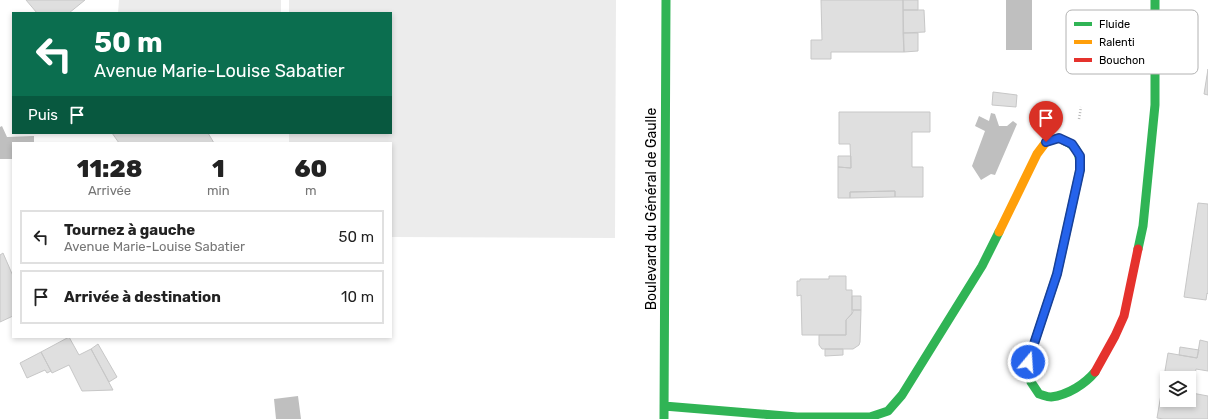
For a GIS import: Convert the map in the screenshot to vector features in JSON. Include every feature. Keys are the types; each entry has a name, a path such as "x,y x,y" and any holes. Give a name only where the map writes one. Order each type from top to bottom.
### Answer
{"street":[{"name":"Boulevard du Général de Gaulle","path":"664,419 666,0"},
{"path":"664,406 797,417 870,417 888,411 902,395 982,266 1037,154 1046,142 1059,138 1072,144 1080,156 1080,170 1057,274 1028,362 1031,382 1039,394 1050,397 1064,394 1079,386 1094,373 1115,336 1124,316 1143,226 1155,105 1155,74"}],"shaded area":[{"path":"119,0 281,0 281,12 118,12"},
{"path":"289,0 616,0 615,238 392,237 392,142 289,142 289,134 392,134 392,12 289,12"},
{"path":"1006,0 1032,0 1032,50 1006,50"},
{"path":"991,113 995,114 999,126 1007,126 1013,121 1017,124 995,175 991,174 981,180 972,166 985,131 975,126 979,116 989,121"},
{"path":"2,126 7,137 34,136 34,142 12,142 12,159 0,159 0,127"},
{"path":"298,396 301,419 276,419 274,399"}],"building":[{"path":"26,0 85,0 70,12 36,12"},
{"path":"821,0 903,0 904,52 831,52 831,59 811,59 811,40 822,40"},
{"path":"903,0 918,0 918,10 903,10"},
{"path":"903,10 924,10 925,32 903,33"},
{"path":"903,33 918,33 918,51 904,52"},
{"path":"1208,69 1208,95 1204,94"},
{"path":"993,92 1017,95 1016,107 992,105"},
{"path":"839,112 930,112 930,132 912,132 912,167 923,167 923,197 895,197 895,191 850,192 850,198 838,198 838,167 851,168 850,144 839,144"},
{"path":"113,134 209,134 213,142 118,142"},
{"path":"838,156 851,156 851,168 838,167"},
{"path":"895,191 895,197 850,198 850,192"},
{"path":"1198,203 1208,204 1208,294 1207,293 1206,300 1184,297"},
{"path":"3,253 12,274 12,316 0,322 0,255"},
{"path":"829,276 846,276 846,290 852,290 852,314 846,320 846,335 802,335 801,295 797,296 797,281 800,281 800,279 829,279"},
{"path":"852,296 861,296 861,310 852,310"},
{"path":"853,310 861,310 859,345 853,349 822,349 819,345 819,335 846,335 846,320"},
{"path":"67,338 70,338 79,355 91,349 113,390 82,391 69,365 52,373 41,352"},
{"path":"1200,340 1208,342 1208,371 1196,369 1196,371 1165,371 1168,353 1197,358"},
{"path":"98,344 117,377 109,382 91,349"},
{"path":"1180,347 1199,350 1197,358 1179,355"},
{"path":"825,349 843,349 843,355 825,356"},
{"path":"41,352 51,371 47,373 45,370 27,378 20,363"},
{"path":"1196,394 1208,396 1208,419 1157,418 1160,400 1160,407 1196,407"}],"traffic: fast":[{"path":"664,419 666,0"},
{"path":"1155,0 1155,10"},
{"path":"1138,249 1143,226 1155,105 1155,74"},
{"path":"1065,141 1070,143 1078,152 1080,170 1057,274 1028,362 1031,382 1039,394 1050,397 1064,394 1076,388 1095,372"},
{"path":"664,406 797,417 870,417 888,411 902,395 982,266 999,232"}],"traffic: slow":[{"path":"999,232 1037,154 1046,142 1059,138 1065,141"}],"traffic: jam":[{"path":"1095,372 1115,336 1124,316 1138,249"}],"route":[{"path":"1028,362 1057,274 1080,170 1080,156 1072,144 1059,138 1046,142"}]}
